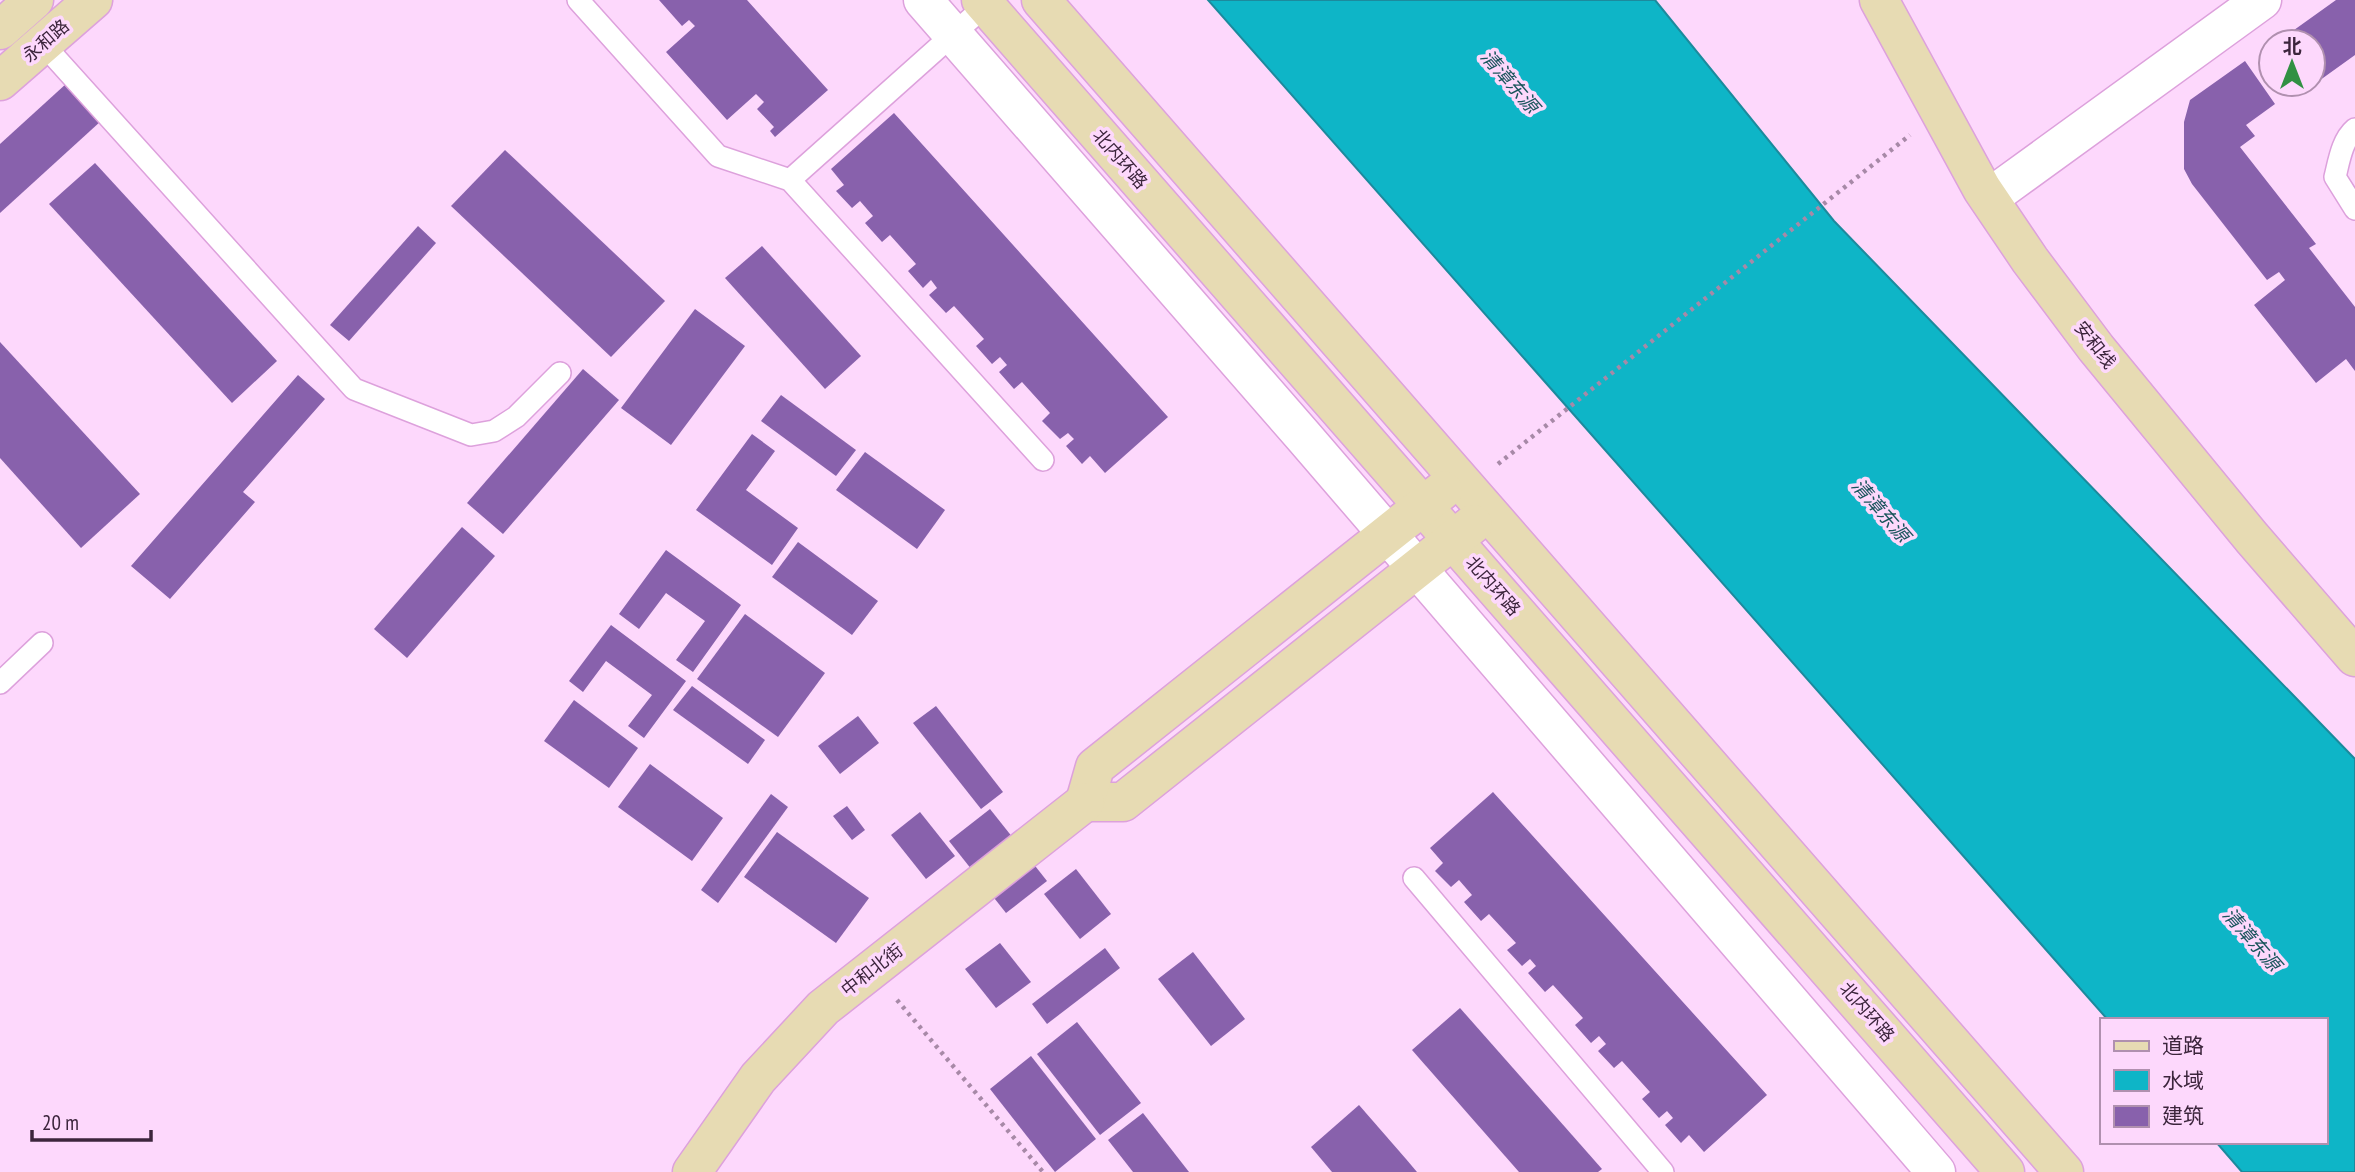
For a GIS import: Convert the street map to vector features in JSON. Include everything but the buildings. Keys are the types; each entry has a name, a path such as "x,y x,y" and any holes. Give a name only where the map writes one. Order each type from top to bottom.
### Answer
{"main road":[{"name":"永和路","path":"0,82 93,0"},
{"path":"1041,0 2064,1172"},
{"name":"安和线","path":"1879,0 1989,198 2030,260 2096,348 2252,538 2355,657"},
{"name":"北内环路","path":"984,2 2005,1172"},
{"path":"1458,478 1095,767 1086,802 1123,802 1488,512"},
{"name":"中和北街","path":"692,1172 758,1078 823,1008 1086,802"}],"street":[{"path":"923,0 1388,534 1936,1172"},
{"path":"1989,198 2262,0"}],"lane":[{"path":"578,0 718,156 790,180 1043,460"},
{"path":"790,180 953,34 984,2"},
{"path":"43,44 354,389 471,435 494,430 516,416 560,373"},
{"path":"2355,129 2351,131 2341,154 2335,177 2355,209"},
{"path":"0,683 42,643"},
{"path":"1414,878 1663,1172"}],"path":[{"path":"1532,437 1940,111"},
{"path":"872,970 1043,1172"}],"water":[{"name":"清漳东源","path":"1208,0 1655,0 1834,221 2355,759 2355,1172 2242,1172 2218,1144 2327,1144 2327,1018 2106,1018"}]}
